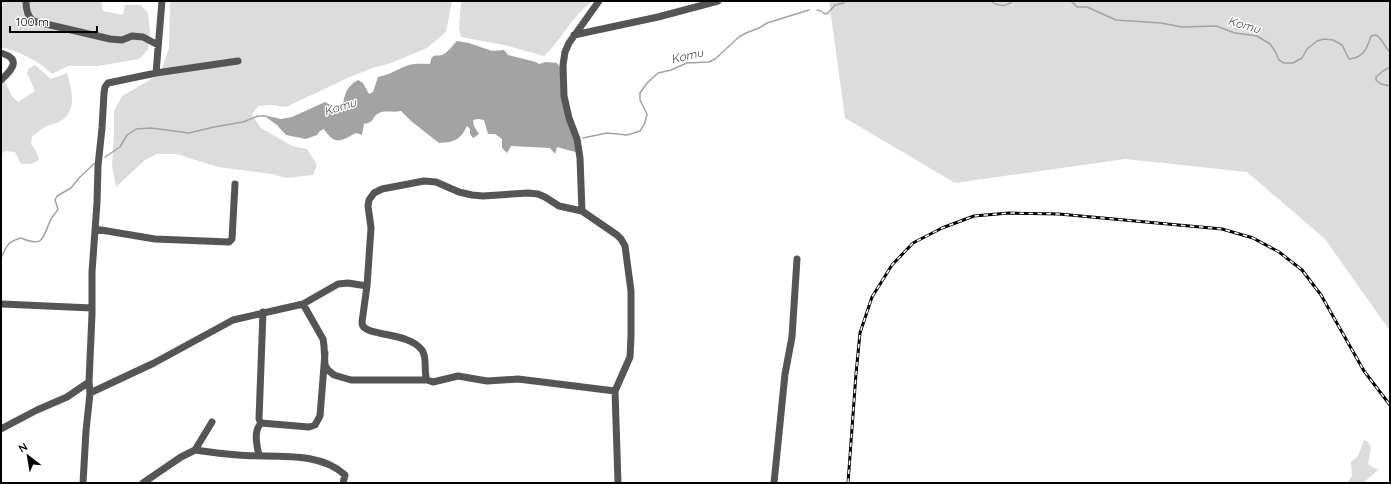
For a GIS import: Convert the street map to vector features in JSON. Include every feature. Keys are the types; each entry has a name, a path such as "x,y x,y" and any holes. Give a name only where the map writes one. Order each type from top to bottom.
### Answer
{"street":[{"path":"26,1 27,13 29,18 33,21 115,40 122,40 132,36 143,37 158,45"},
{"path":"156,73 162,1"},
{"path":"582,211 580,158 577,139 569,118 564,96 565,52 574,35 584,24 599,1"},
{"path":"574,35 658,17 718,1"},
{"path":"1,53 11,57 14,65 1,80"},
{"path":"83,483 90,393 92,272 97,202 98,161 105,87 108,83 156,73 238,61"},
{"path":"427,380 425,376 425,356 421,349 412,342 369,331 364,327 362,322 367,286 371,228 368,206 369,200 374,193 382,189 424,181 436,182 459,192 472,195 538,194 559,206 582,211 617,235 626,246 632,307 630,357 615,391 618,483"},
{"path":"95,229 155,239 229,242 232,239 234,225 235,184"},
{"path":"774,483 785,374 792,337 797,259"},
{"path":"90,393 154,363 233,320 302,304 338,284 348,283 367,286"},
{"path":"2,304 92,308"},
{"path":"302,304 323,338 325,365 334,375 341,378 351,380 427,380 433,382 458,376 487,381 518,379 615,391"},
{"path":"261,424 259,418 263,312"},
{"path":"261,424 309,427 315,425 320,416 325,352"},
{"path":"1,429 37,410 67,397 89,382"},
{"path":"143,483 181,457 195,450 212,422"},
{"path":"259,456 256,433 258,426 261,424"},
{"path":"195,450 238,456 298,457 326,463 339,470 344,475 343,483"}],"shaded area":[{"path":"1,1 101,1 103,11 123,15 125,5 141,5 148,13 150,33 148,50 139,59 98,66 68,66 52,74 28,57 1,47"},
{"path":"170,1 452,1 446,32 427,48 391,63 352,76 286,107 272,105 258,106 252,115 261,128 292,146 307,149 317,165 313,175 286,178 272,174 218,167 176,154 157,154 145,160 116,187 112,166 114,111 122,96 160,74 169,48"},
{"path":"461,1 593,1 579,13 544,56 504,45 461,37 459,29"},
{"path":"829,1 1390,1 1390,331 1325,239 1247,172 1125,159 955,183 845,118"},
{"path":"35,65 51,79 67,73 71,86 72,100 69,113 65,118 58,123 45,127 32,137 31,144 36,151 39,160 31,164 21,164 15,152 5,151 1,155 1,74 12,96 18,102 35,91 27,73 29,68"},
{"path":"1364,440 1368,442 1371,448 1368,464 1378,470 1363,483 1347,483 1352,476 1351,462 1358,456"}],"water":[{"path":"457,41 469,43 492,51 504,50 508,55 539,64 546,62 557,63 561,69 579,153 557,147 555,154 550,148 511,146 507,153 502,148 502,139 495,134 488,134 484,120 478,119 473,120 474,126 479,134 473,138 470,134 470,129 467,126 462,134 453,141 439,143 411,121 401,111 379,113 372,121 364,124 362,135 356,133 342,140 335,140 324,129 317,135 306,139 286,135 277,125 263,115 281,119 292,117 325,102 336,108 343,104 347,90 358,80 363,83 369,94 373,92 378,77 409,65 430,64 433,56 444,54"}],"waterway":[{"name":"Komu","path":"817,10 825,14 828,13 835,5 846,1"},
{"name":"Komu","path":"991,1 1002,6 1013,1"},
{"name":"Komu","path":"1071,1 1077,7 1087,7 1116,20 1161,23 1182,27 1216,26 1235,33 1257,36 1270,44 1279,60 1284,63 1293,63 1302,58 1307,49 1317,41 1324,39 1333,40 1342,45 1349,59 1361,55 1366,49 1371,36 1376,35 1390,52"},
{"name":"Komu","path":"583,138 607,133 627,135 640,131 645,123 647,114 640,100 640,93 647,83 658,73 671,70 687,63 709,62 715,59 739,37 746,33 767,23 809,10"},
{"name":"Komu","path":"1390,67 1376,77 1376,80 1381,84 1390,86"},
{"name":"Komu","path":"105,157 120,147 127,135 136,129 151,128 189,133 243,122 258,116 265,116"},
{"name":"Komu","path":"1,258 6,247 13,241 21,238 35,242 42,239 51,219 58,209 55,200 57,196 71,188 95,163"}],"railway":[{"path":"848,483 860,333 872,297 892,265 913,243 942,228 974,216 1009,213 1059,214 1222,229 1253,238 1279,252 1302,270 1321,295 1364,371 1390,405"}]}
